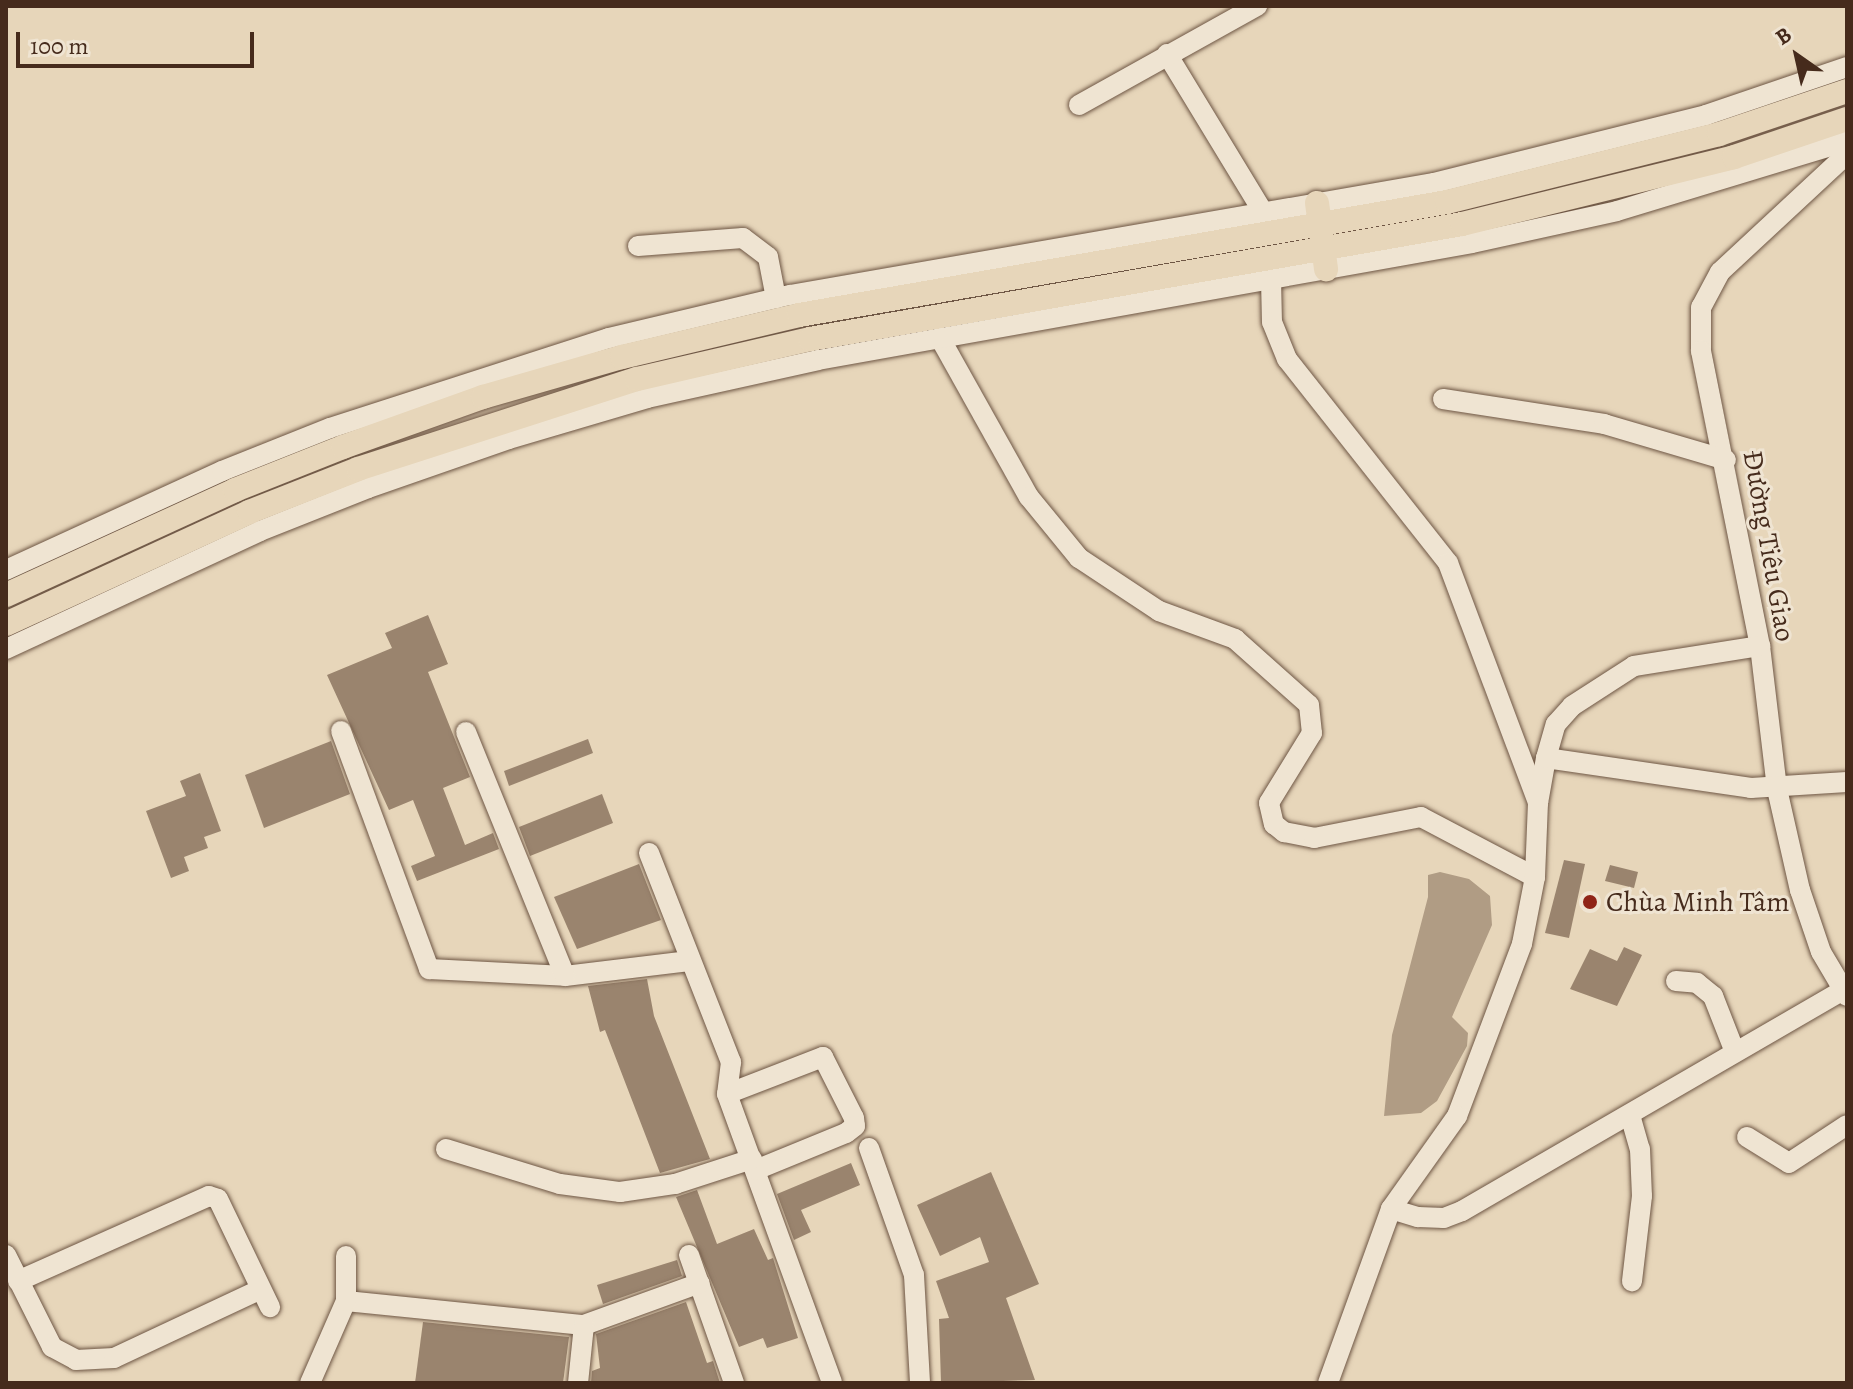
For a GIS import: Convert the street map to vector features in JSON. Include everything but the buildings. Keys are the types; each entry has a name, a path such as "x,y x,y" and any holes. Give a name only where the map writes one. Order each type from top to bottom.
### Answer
{"main road":[{"path":"6,595 235,490 343,447 483,397 622,357 799,315 1318,213 1591,169 1847,91"},
{"path":"6,624 344,475 498,420 637,379 810,339 1324,259 1606,192 1847,119"},
{"path":"1318,213 1324,259"}],"street":[{"path":"1079,105 1257,6"},
{"path":"1167,54 1263,212"},
{"path":"6,570 222,471 358,418 609,338 776,298 1263,212 1318,213 1578,150 1706,115 1847,67"},
{"path":"6,649 260,531 509,439 647,398 940,338 1271,279 1324,259 1617,211 1847,141"},
{"name":"Đường Tiêu Giao","path":"1845,994 1821,952 1800,890 1777,789 1760,646 1726,460 1701,351 1701,307 1720,272 1847,154"},
{"path":"638,246 743,238 768,257 776,298"},
{"path":"1271,279 1272,322 1287,359 1448,563 1538,803"},
{"path":"940,338 1029,497 1079,558 1159,611 1235,639 1309,705 1312,733 1269,803 1274,824 1284,832 1314,838 1421,817 1535,877"},
{"path":"1443,399 1604,424 1726,460"},
{"path":"1328,1383 1391,1209 1457,1116 1522,944 1535,877 1538,803 1556,724 1572,706 1634,666 1760,646"},
{"path":"341,731 429,969 565,976 689,961"},
{"path":"466,732 565,976"},
{"path":"1546,758 1777,789 1847,782"},
{"path":"649,853 731,1062 727,1094 832,1383"},
{"path":"1676,981 1697,983 1713,996 1735,1052"},
{"path":"1391,1209 1418,1217 1444,1218 1462,1211 1735,1052 1845,994"},
{"path":"446,1149 560,1184 620,1192 675,1184 754,1164 846,1133 855,1126 854,1118 823,1057 727,1094"},
{"path":"1630,1115 1640,1149 1642,1196 1632,1281"},
{"path":"1747,1137 1789,1163 1847,1125"},
{"path":"869,1148 914,1275 920,1383"},
{"path":"6,1255 18,1281 52,1347 76,1360 114,1358 266,1298 218,1199 209,1196 18,1281"},
{"path":"689,1255 734,1383"},
{"path":"310,1383 346,1301 346,1256"},
{"path":"346,1301 584,1325 700,1283"},
{"path":"578,1383 584,1325"}],"shaded area":[{"path":"1440,872 1469,879 1490,896 1492,925 1452,1017 1468,1033 1467,1046 1437,1101 1421,1113 1384,1116 1392,1035 1428,897 1428,875"}],"place":[{"name":"Chùa Minh Tâm","path":"1590,902"}]}
